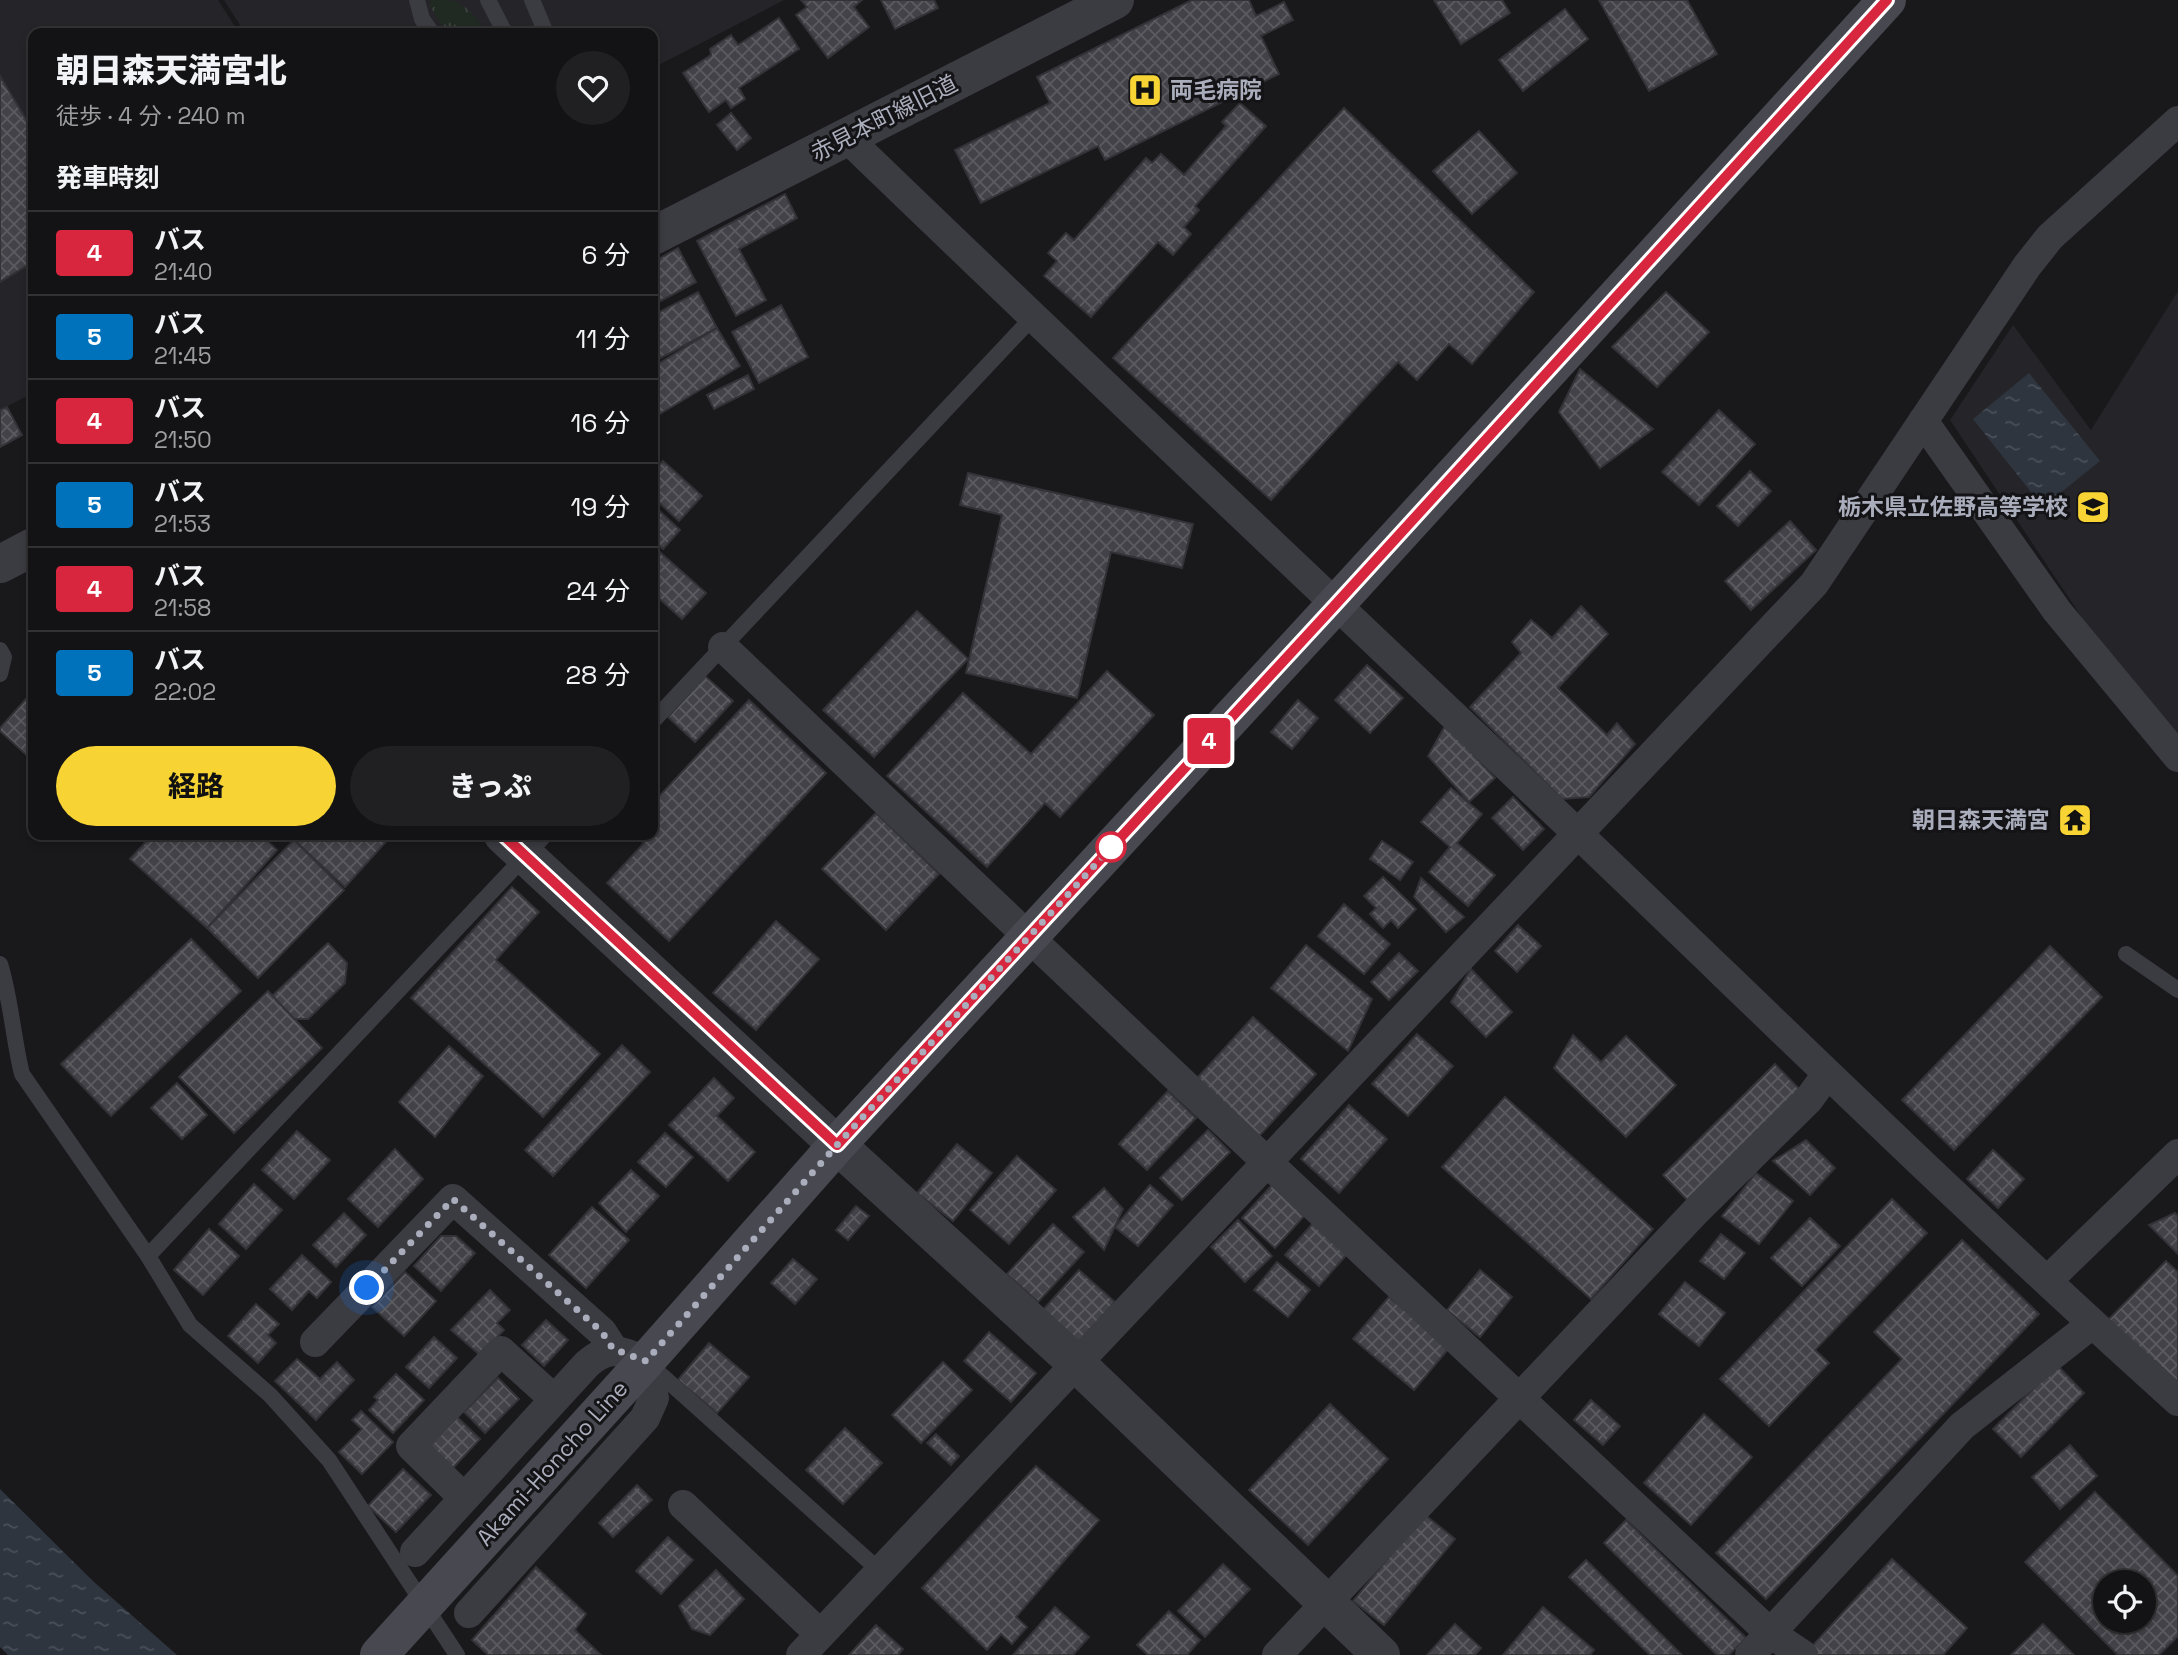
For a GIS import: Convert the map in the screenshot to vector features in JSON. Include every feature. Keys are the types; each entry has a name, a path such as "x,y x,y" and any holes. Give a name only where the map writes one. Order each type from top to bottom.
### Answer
{"main road":[{"name":"Akami-Honcho Line","path":"379,1655 422,1607 629,1355 837,1145 1336,604 1886,0"}],"street":[{"name":"赤見本町線旧道","path":"658,233 1115,0"},
{"path":"683,1505 811,1644 1814,584 2027,265 2050,237 2178,121"},
{"path":"847,138 1827,1074 2092,1324 2178,1401"},
{"path":"1923,421 2057,611 2178,757"},
{"path":"0,564 28,550"},
{"path":"723,647 1519,1399 1760,1644 1803,1655"},
{"path":"524,842 837,1145 1076,1363 1381,1655"},
{"path":"1278,1655 1697,1210 1809,1099 1827,1074"},
{"path":"2048,1280 2178,1154"},
{"path":"315,1342 453,1199 629,1355 654,1398 645,1419 469,1613"},
{"path":"1760,1644 1962,1426 2092,1324"},
{"path":"464,1498 411,1446 501,1351 554,1399"},
{"path":"415,1552 599,1353 629,1355"}],"lane":[{"path":"417,0 422,19 428,28"},
{"path":"488,0 502,28"},
{"path":"532,0 544,28"},
{"path":"658,715 1032,317"},
{"path":"0,650 4,657 0,674"},
{"path":"148,1256 524,842"},
{"path":"2126,954 2178,990"},
{"path":"0,964 22,1074 148,1256 190,1325 270,1395 329,1460 422,1607 457,1655"},
{"path":"629,1355 880,1571"}],"shaded area":[{"path":"0,0 218,0 236,28 28,28 28,396 0,410"},
{"path":"224,0 784,0 658,65 658,28 242,28"},
{"name":"栃木県立佐野高等学校","path":"2178,291 2178,746 2129,688 1950,420 2013,325 2091,430"}],"green space":[{"path":"432,0 455,1 473,15 484,28 444,28 429,5"}],"water":[{"path":"2029,373 2100,461 2043,507 1973,419"},
{"path":"0,1489 94,1582 177,1655 8,1655 0,1647"}],"building":[{"path":"801,0 862,0 854,7 869,27 828,58 796,15 807,7"},
{"path":"881,0 934,0 938,8 895,29"},
{"name":"両毛病院","path":"1192,0 1249,0 1256,16 1284,2 1293,20 1261,36 1279,74 1105,160 1098,146 981,203 955,150 1050,103 1037,77"},
{"path":"1434,0 1502,0 1510,13 1461,44"},
{"path":"1599,0 1687,0 1717,54 1649,91"},
{"path":"1565,9 1588,39 1523,91 1499,60"},
{"path":"779,18 799,49 739,88 745,99 731,108 726,100 709,112 683,73 711,55 710,49 731,35 738,45"},
{"path":"0,76 28,123 28,265 0,282"},
{"path":"1240,103 1266,126 1195,206 1199,210 1184,227 1191,234 1173,255 1158,242 1091,317 1044,276 1057,261 1048,253 1066,233 1074,240 1146,158 1152,163 1161,154 1184,175 1226,126 1222,122"},
{"path":"1344,108 1534,292 1472,364 1449,344 1417,380 1398,362 1271,500 1113,358"},
{"path":"731,113 751,138 737,150 717,125"},
{"path":"1479,131 1517,173 1472,214 1433,171"},
{"path":"785,194 797,218 739,249 766,300 736,316 697,241"},
{"path":"678,248 696,282 658,302 658,259"},
{"path":"698,292 717,328 658,359 658,312"},
{"path":"1666,292 1709,332 1657,387 1612,347"},
{"path":"781,305 808,357 759,383 732,332"},
{"path":"717,328 740,366 658,415 658,364"},
{"path":"1580,369 1653,429 1600,468 1559,412"},
{"path":"748,375 754,389 714,409 707,395"},
{"path":"7,407 22,435 0,447 0,410"},
{"path":"1719,410 1755,444 1699,505 1662,472"},
{"path":"663,461 702,496 679,521 658,502 658,466"},
{"path":"1750,471 1771,491 1738,526 1717,506"},
{"path":"968,473 1193,524 1182,568 1111,552 1077,698 966,673 1002,515 960,505"},
{"path":"658,510 680,530 663,549 658,544"},
{"path":"1790,521 1816,550 1751,610 1725,581"},
{"path":"658,550 706,593 682,619 658,597"},
{"path":"1581,606 1608,634 1558,688 1607,735 1617,723 1635,744 1589,797 1562,799 1470,707 1521,653 1512,642 1531,620 1552,638"},
{"path":"917,611 968,659 874,757 823,710"},
{"path":"1367,665 1403,698 1370,733 1335,700"},
{"path":"1107,671 1154,715 1060,817 1045,803 987,867 887,776 963,693 1031,754"},
{"path":"705,676 733,701 695,742 668,717"},
{"path":"28,697 28,756 0,731"},
{"path":"749,700 826,773 669,941 607,883 644,843 641,840 658,840 658,798"},
{"path":"1298,700 1318,718 1292,749 1271,732"},
{"path":"1446,724 1495,778 1469,802 1428,756"},
{"path":"1451,788 1482,814 1457,843 1495,875 1468,906 1429,872 1450,847 1421,822"},
{"path":"1513,797 1544,829 1523,850 1492,818"},
{"path":"876,813 939,874 886,930 822,869"},
{"path":"147,840 266,840 277,850 207,928 130,859"},
{"path":"294,840 387,840 345,887"},
{"path":"294,840 344,890 258,978 207,928"},
{"path":"1382,841 1413,862 1400,880 1370,859"},
{"path":"1383,877 1416,909 1398,928 1391,920 1383,928 1370,914 1376,908 1364,896"},
{"path":"1421,878 1464,917 1446,932 1414,897"},
{"path":"512,887 539,912 496,960 600,1054 543,1117 411,998"},
{"path":"1344,904 1390,944 1364,974 1318,936"},
{"path":"776,921 819,959 756,1030 713,993"},
{"path":"1518,925 1541,946 1517,972 1495,951"},
{"path":"191,939 241,991 111,1116 61,1064"},
{"path":"328,943 347,963 345,983 308,1019 293,1019 272,996"},
{"path":"1306,945 1372,999 1348,1051 1271,988"},
{"path":"2050,946 2102,997 1954,1150 1902,1100"},
{"path":"1399,953 1418,971 1389,1000 1371,982"},
{"path":"1471,969 1512,1012 1486,1037 1451,1002"},
{"path":"268,991 322,1048 234,1133 179,1077"},
{"path":"1253,1017 1316,1074 1251,1145 1188,1088"},
{"path":"1417,1034 1453,1066 1408,1116 1372,1084"},
{"path":"1573,1035 1601,1062 1626,1036 1676,1085 1626,1137 1554,1068"},
{"path":"622,1045 650,1072 553,1176 525,1150"},
{"path":"449,1046 483,1076 435,1137 399,1102"},
{"path":"1775,1064 1809,1099 1697,1210 1663,1175"},
{"path":"714,1078 734,1098 717,1116 755,1152 728,1181 669,1125"},
{"path":"177,1083 207,1115 182,1139 151,1108"},
{"path":"1168,1091 1196,1118 1147,1170 1119,1144"},
{"path":"1505,1097 1653,1229 1591,1299 1442,1167"},
{"path":"1349,1105 1387,1139 1339,1193 1301,1159"},
{"path":"1208,1130 1230,1152 1182,1200 1160,1178"},
{"path":"297,1131 330,1160 294,1199 262,1170"},
{"path":"665,1133 693,1157 666,1187 638,1162"},
{"path":"1806,1140 1835,1168 1810,1195 1773,1161"},
{"path":"957,1144 992,1173 953,1221 917,1193"},
{"path":"395,1149 423,1179 378,1227 348,1199"},
{"path":"1993,1150 2024,1179 1998,1208 1967,1179"},
{"path":"1017,1156 1056,1190 1009,1244 970,1210"},
{"path":"631,1170 659,1196 626,1232 599,1203"},
{"path":"1756,1173 1793,1201 1759,1244 1722,1216"},
{"path":"254,1184 282,1210 246,1249 219,1224"},
{"path":"1150,1185 1173,1205 1138,1246 1115,1227"},
{"path":"1272,1185 1305,1215 1275,1248 1242,1218"},
{"path":"1104,1188 1123,1209 1104,1250 1073,1217"},
{"path":"1892,1199 1927,1233 1815,1350 1829,1363 1769,1426 1720,1379"},
{"path":"856,1206 869,1216 848,1240 836,1230"},
{"path":"592,1207 629,1240 586,1288 549,1255"},
{"path":"344,1213 366,1235 336,1267 313,1245"},
{"path":"2175,1213 2178,1216 2178,1254 2149,1225"},
{"path":"1810,1218 1840,1246 1802,1286 1771,1258"},
{"path":"1238,1220 1272,1256 1245,1282 1211,1247"},
{"path":"1314,1222 1349,1252 1319,1286 1285,1255"},
{"path":"1053,1224 1084,1252 1038,1302 1007,1274"},
{"path":"209,1229 239,1256 203,1295 174,1270"},
{"path":"1721,1234 1745,1253 1724,1279 1700,1261"},
{"path":"441,1236 456,1236 475,1253 441,1291 414,1266"},
{"path":"1962,1240 2039,1314 1766,1599 1716,1553 1902,1359 1874,1332"},
{"path":"302,1255 331,1282 317,1298 309,1291 292,1310 270,1289"},
{"path":"793,1259 817,1279 795,1304 771,1283"},
{"path":"2166,1261 2178,1272 2178,1389 2108,1320"},
{"path":"1277,1262 1310,1290 1288,1317 1254,1290"},
{"path":"1079,1270 1115,1302 1076,1345 1040,1313"},
{"path":"1480,1270 1512,1297 1480,1337 1447,1310"},
{"path":"405,1272 436,1301 404,1336 372,1307"},
{"path":"1685,1282 1725,1313 1699,1346 1659,1314"},
{"path":"490,1290 510,1310 497,1323 504,1330 480,1355 451,1330"},
{"path":"1389,1297 1450,1347 1414,1390 1353,1339"},
{"path":"256,1304 279,1324 268,1335 276,1343 258,1363 228,1336"},
{"path":"546,1320 568,1340 544,1366 522,1345"},
{"path":"989,1332 1036,1373 1011,1402 964,1361"},
{"path":"434,1337 457,1358 429,1388 406,1367"},
{"path":"709,1343 749,1377 717,1413 678,1380"},
{"path":"297,1359 320,1379 337,1362 354,1380 316,1420 275,1381"},
{"path":"943,1362 972,1390 921,1443 892,1415"},
{"path":"2057,1365 2084,1393 2021,1457 1993,1429"},
{"path":"396,1374 424,1400 393,1433 369,1410 378,1400 374,1397"},
{"path":"498,1378 519,1399 485,1433 464,1412"},
{"path":"1591,1400 1620,1426 1603,1445 1574,1420"},
{"path":"1330,1404 1388,1459 1308,1545 1249,1490"},
{"path":"361,1411 393,1442 362,1474 339,1452 362,1429 352,1420"},
{"path":"1704,1414 1752,1457 1691,1525 1644,1483"},
{"path":"455,1415 480,1439 451,1470 426,1445"},
{"path":"845,1428 882,1463 843,1504 806,1470"},
{"path":"936,1434 959,1456 951,1465 927,1443"},
{"path":"2070,1445 2097,1476 2060,1509 2032,1477"},
{"path":"1036,1466 1099,1520 1016,1617 1027,1627 1012,1644 1001,1634 987,1650 922,1588"},
{"path":"403,1469 431,1495 396,1532 368,1506"},
{"path":"637,1485 652,1500 613,1537 599,1523"},
{"path":"2095,1492 2178,1576 2178,1636 2159,1655 2118,1655 2096,1633 2156,1633 2156,1570 2093,1570 2093,1630 2025,1562"},
{"path":"1424,1514 1455,1539 1384,1625 1353,1601"},
{"path":"1626,1520 1746,1638 1729,1655 1717,1655 1604,1543"},
{"path":"668,1537 693,1560 661,1594 636,1571"},
{"path":"1892,1559 1967,1628 1943,1655 1804,1655"},
{"path":"1586,1560 1682,1655 1650,1655 1569,1577"},
{"path":"1223,1564 1250,1589 1205,1637 1178,1611"},
{"path":"536,1567 586,1614 575,1630 601,1655 488,1655 472,1640"},
{"path":"716,1570 744,1599 710,1635 692,1629 679,1606"},
{"path":"1055,1607 1089,1637 1073,1655 1013,1655"},
{"path":"1543,1607 1594,1650 1590,1655 1503,1655"},
{"path":"1169,1611 1200,1640 1187,1655 1148,1655 1137,1645"},
{"path":"1455,1624 1481,1648 1475,1655 1427,1655"},
{"path":"2043,1624 2074,1655 2011,1655"},
{"path":"876,1625 903,1649 898,1655 849,1655"}],"bus line":[{"name":"4","path":"508,840 837,1145 1336,604 1887,0"}],"place":[{"name":"両毛病院","path":"1145,90"},
{"name":"栃木県立佐野高等学校","path":"2093,507"},
{"name":"朝日森天満宮","path":"2075,820"}],"route":[{"path":"367,1288 453,1199 602,1332 613,1349 646,1361 837,1145 1119,839 1111,847"}]}
